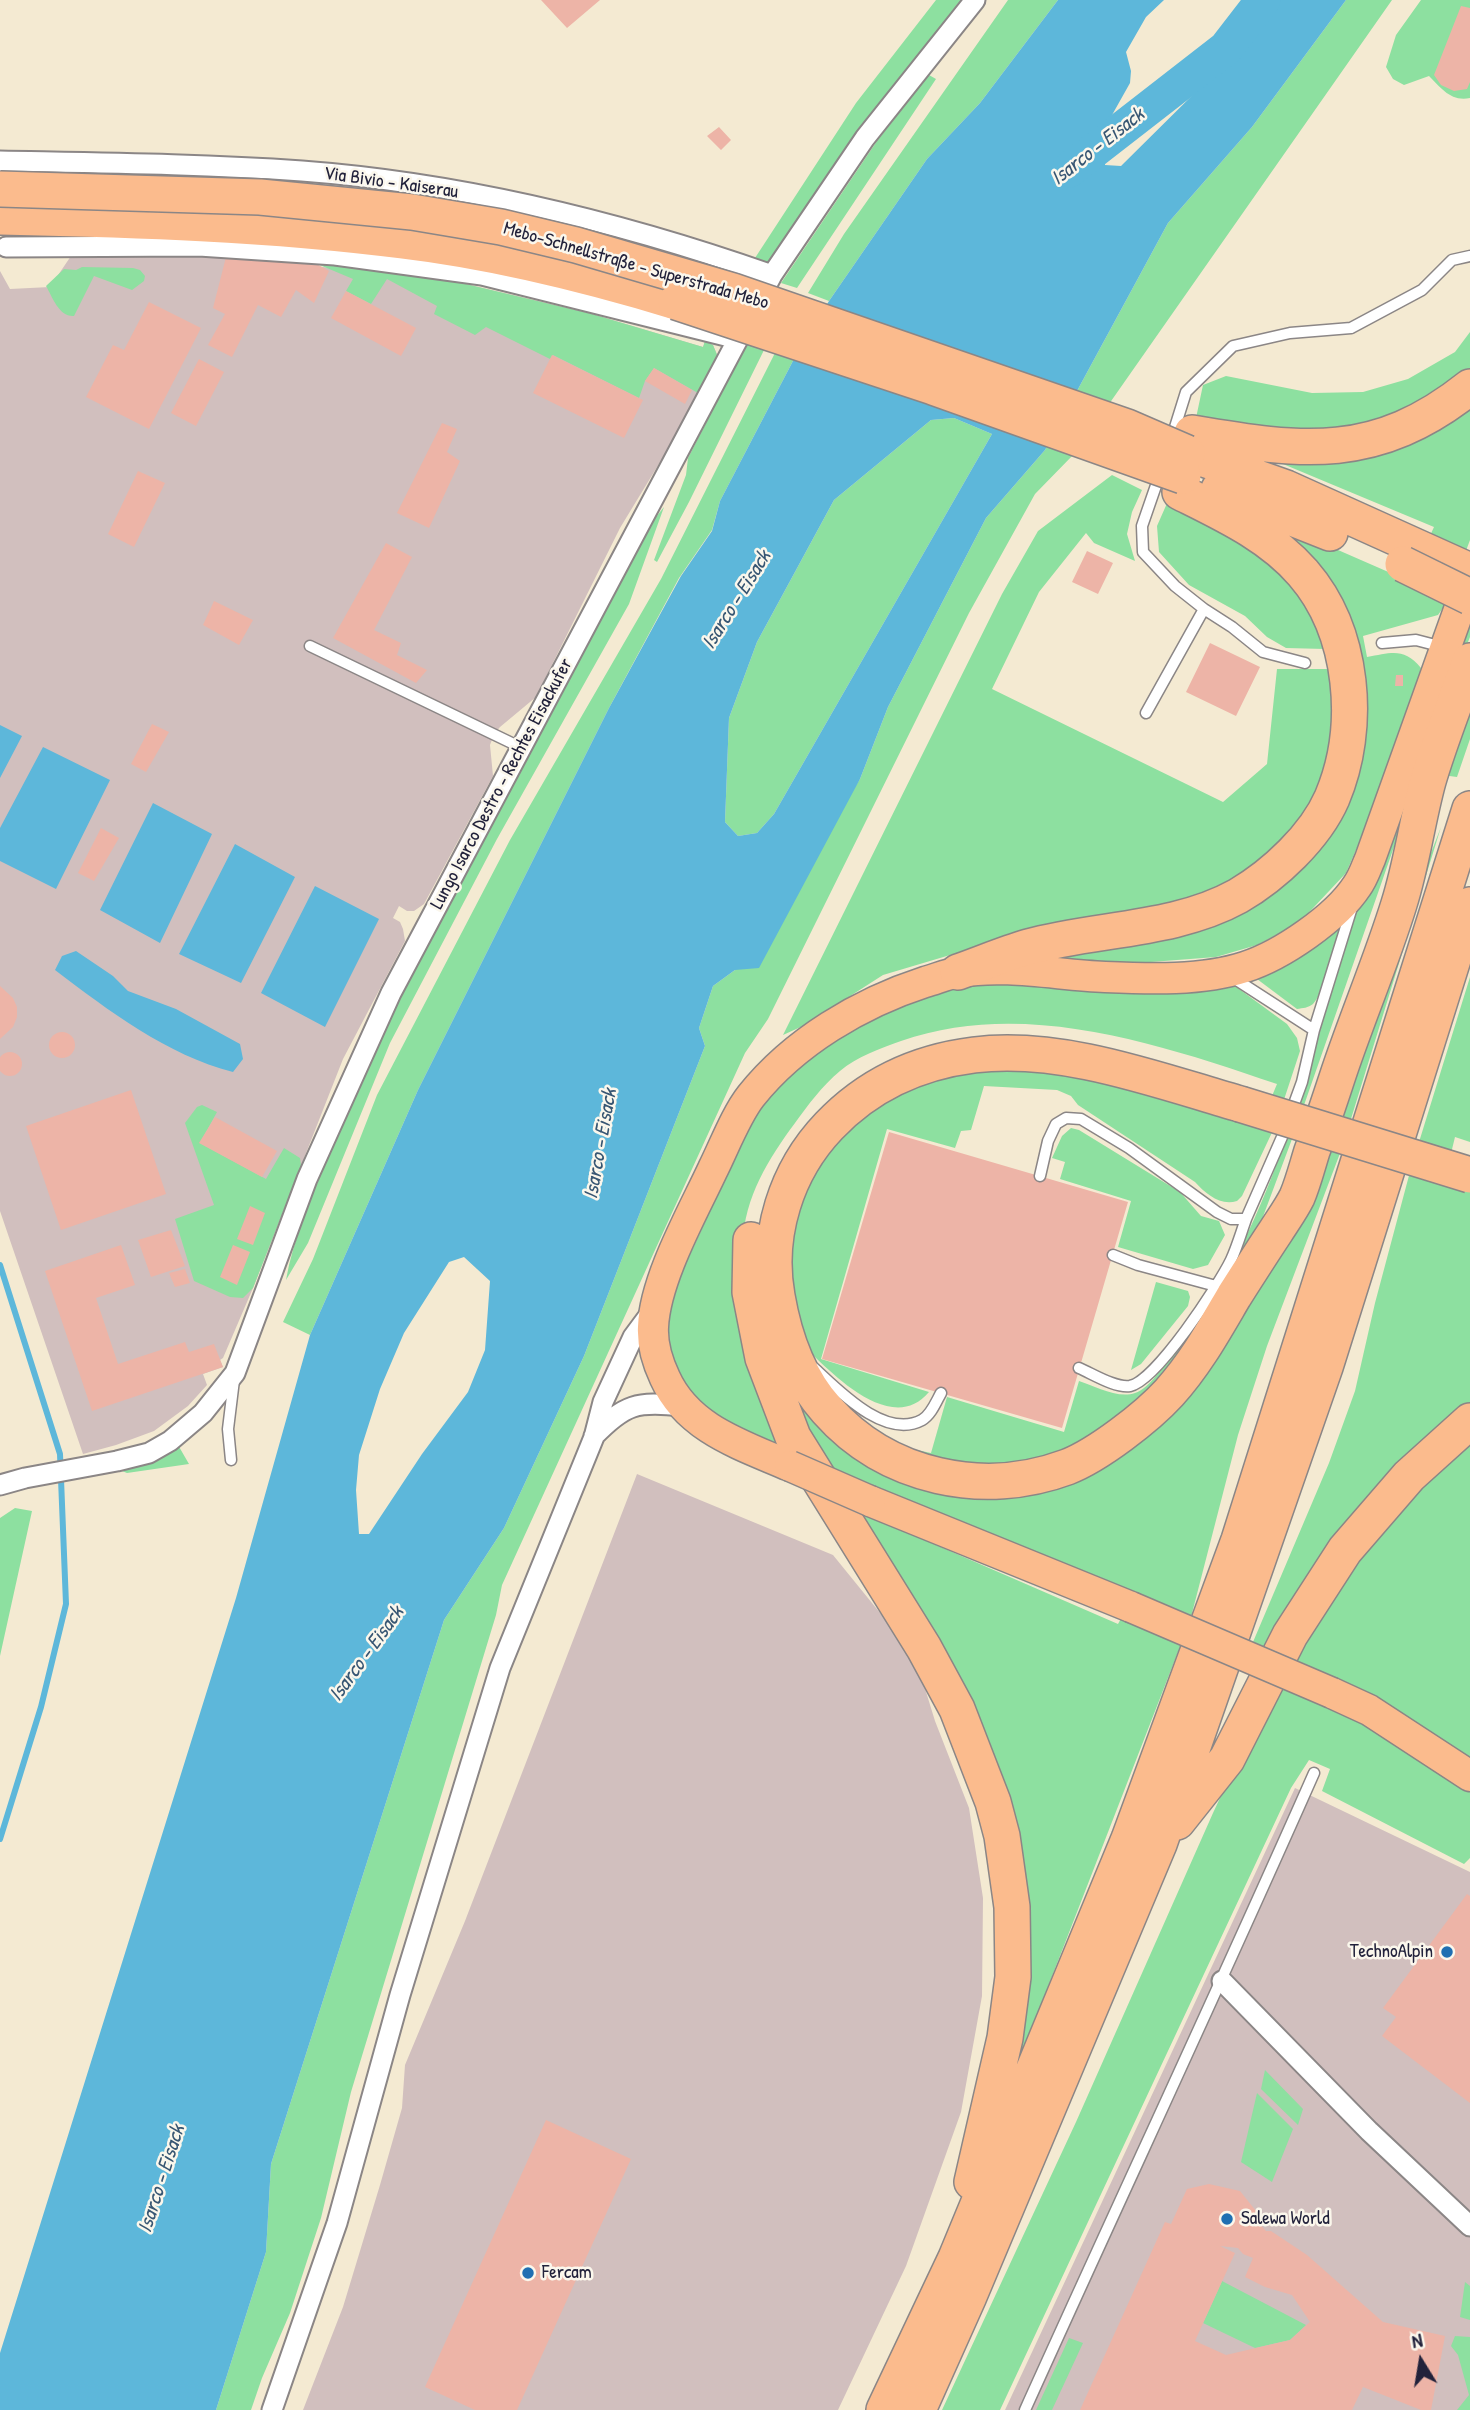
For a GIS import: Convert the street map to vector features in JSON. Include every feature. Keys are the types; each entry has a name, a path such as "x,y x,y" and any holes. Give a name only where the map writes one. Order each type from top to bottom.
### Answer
{"highway":[{"name":"Mebo-Schnellstraße - Superstrada Mebo","path":"0,189 261,197 412,212 501,227 576,245 733,291 1124,441"},
{"name":"Mebo-Schnellstraße - Superstrada Mebo","path":"3,232 156,221 279,228 404,241 536,264 607,281 933,387 1124,441"},
{"path":"1179,461 1283,447 1344,445 1410,426 1433,414 1470,387"},
{"path":"1124,441 1179,461 1286,488 1409,554 1470,597"},
{"path":"958,972 1028,947 1192,915 1237,896 1280,867 1310,833 1331,800 1343,765 1349,733 1350,702 1346,668 1338,635 1321,597 1302,572 1273,545 1242,523 1179,461 1124,441"},
{"path":"1409,554 1470,571"},
{"path":"1458,654 1400,903 1296,1199 1200,1356 1167,1395 1128,1428 1071,1466 1024,1479 985,1483 946,1478 919,1471 886,1455 856,1437 827,1410 802,1374 779,1309 772,1270 775,1234 796,1173 813,1143 861,1096 895,1076 934,1062 976,1054 1030,1054 1080,1061 1145,1077 1244,1094 1470,1153"},
{"path":"884,2410 956,2258 1129,1839 1221,1591 1470,809"},
{"path":"918,2410 969,2296 1159,1844 1325,1367 1470,905"},
{"path":"956,2258 983,2125 1005,2038 1013,1977 1012,1907 1002,1836 993,1802 957,1709 924,1648 793,1437 763,1358 751,1292 751,1230 766,1180 825,1097 868,1065 914,1047 956,1035 1007,1032 1060,1036 1244,1094 1470,1175"},
{"path":"1159,1844 1227,1759 1290,1635 1345,1550 1409,1476 1470,1422"}],"main road":[{"path":"1470,579 1458,654 1357,886 1324,920 1291,946 1244,967 1176,977 1106,977 1006,970 958,972 893,992 835,1022 784,1063 750,1098 687,1224 654,1310 652,1342 660,1367 681,1406 702,1424 724,1437 870,1502 1131,1607 1332,1693 1369,1710 1470,1776"}],"street":[{"name":"Lungo Isarco Destro - Rechtes Eisackufer","path":"0,1485 149,1453 170,1441 203,1413 234,1373 307,1179 385,1005 772,275 865,138 975,0"},
{"name":"Via Bivio - Kaiserau","path":"0,161 303,171 408,184 530,205 686,245 772,275"},
{"path":"3,232 335,255 482,275 738,340"},
{"path":"272,2410 337,2223 400,1995 500,1668 594,1437 603,1402 633,1337 654,1310"},
{"path":"594,1437 615,1415 634,1405 656,1403 681,1406"},
{"path":"1222,1981 1369,2131 1470,2226"}],"lane":[{"path":"1305,663 1263,652 1175,586 1143,552 1142,526 1179,461 1186,392 1233,346 1290,333 1351,328 1422,290 1452,260 1470,256"},
{"path":"1146,713 1204,609"},
{"path":"1382,643 1416,640 1458,654"},
{"path":"310,646 520,747"},
{"path":"1079,1368 1115,1383 1130,1386 1145,1379 1166,1356 1232,1259 1298,1093 1314,1030 1349,923 1357,886"},
{"path":"1223,971 1314,1030"},
{"path":"1040,1176 1048,1141 1056,1124 1066,1118 1081,1119 1129,1148 1217,1212 1231,1219 1247,1219"},
{"path":"1113,1255 1138,1265 1216,1286"},
{"path":"789,1343 856,1405 878,1419 903,1424 922,1420 933,1409 941,1393"},
{"path":"230,1460 228,1429 234,1373"},
{"path":"1026,2410 1314,1773"}],"shaded area":[{"path":"71,256 226,257 449,280 592,314 703,347 705,341 713,345 718,357 671,444 620,528 536,697 494,734 490,745 493,776 424,904 414,911 407,911 399,906 393,918 400,922 405,941 343,1059 253,1288 220,1360 223,1367 203,1374 207,1385 188,1406 154,1431 83,1454 0,1211 0,271 10,289 50,287"},
{"name":"Fercam","path":"637,1474 833,1555 915,1656 935,1721 969,1808 983,1898 982,1996 961,2112 906,2266 838,2410 303,2410 343,2307 380,2185 402,2108 405,2065 465,1921"},
{"path":"1295,1788 1470,1872 1470,2410 1005,2410"}],"green space":[{"path":"936,0 966,0 769,266 742,256 755,258 856,103"},
{"path":"1008,0 1058,0 980,103 927,159 829,301 808,293 844,234"},
{"path":"1346,0 1392,0 1074,454 1035,494 969,613 768,1019 745,1053 502,1585 496,1615 351,2092 321,2218 290,2313 251,2410 216,2410 266,2252 271,2164 444,1620 504,1528 584,1356 705,1046 699,1028 713,986 735,970 860,779 888,707 986,518 1045,450 1168,223 1252,127"},
{"path":"1421,0 1470,0 1470,98 1452,96 1429,76 1404,85 1393,79 1386,67 1396,35"},
{"path":"929,75 936,79 797,288 781,283 877,141"},
{"path":"315,263 449,280 592,314 703,347 705,341 713,345 718,357 698,393 654,368 645,381 639,398 553,355 550,359 486,327 475,335 434,314 437,306 387,279 371,304 346,291 353,279"},
{"path":"82,267 133,268 140,270 145,276 144,281 132,290 94,276 74,316 69,315 57,306 46,286 64,269 76,270"},
{"path":"1470,332 1470,373 1415,414 1329,437 1196,418 1203,385 1226,376 1312,393 1363,392 1408,379 1455,352"},
{"path":"749,339 766,346 657,562 654,560 686,475 688,458"},
{"path":"776,351 794,359 720,501 712,530 679,578 609,708 418,1090 310,1335 283,1322 313,1259 377,1095 510,840 661,579"},
{"path":"1470,398 1470,540 1447,602 1438,615 1363,636 1367,657 1403,654 1421,668 1419,681 1346,873 1299,923 1257,945 1216,957 1138,963 1054,959 1054,952 1291,865 1356,687 1267,519 1409,581 1434,527 1271,459"},
{"path":"954,418 992,434 774,814 757,833 738,836 725,822 729,718 757,642 834,500 931,420"},
{"path":"1112,475 1142,490 1132,512 1127,534 1135,561 1094,543 1086,533 1039,592 992,689 1223,802 1267,764 1277,669 1335,669 1339,694 1321,793 1280,850 1215,893 987,944 883,975 805,1025 783,1035 1002,594 1038,531"},
{"path":"1168,501 1267,556 1301,597 1322,629 1325,649 1286,648 1267,637 1245,616 1189,585 1159,552 1157,526"},
{"path":"664,507 629,604 497,839 390,1043 308,1243 286,1280 308,1206 348,1108 387,1025 541,729 656,517"},
{"path":"1470,595 1470,637 1449,689 1255,1238 1152,1397 1083,1447 1020,1467 923,1463 882,1436 903,1447 931,1453 947,1397 1064,1432 1079,1381 1121,1394 1135,1393 1146,1387 1209,1304 1240,1248 1267,1190 1309,1068 1365,884"},
{"path":"1470,692 1470,739 1457,777 1442,775"},
{"path":"1441,827 1342,1148 1267,1346 1238,1435 1190,1621 1004,2100 1011,1833 791,1404 759,1252 762,1214 768,1217 820,1416 982,1489 1170,1403 1356,1046","holes":["867,1515 1132,1598 1118,1624"]},
{"path":"1345,912 1327,975 1313,1004 1297,1009 1249,973"},
{"path":"1470,977 1470,1142 1455,1137 1445,1178 1470,1186 1470,1411 1352,1514 1302,1585 1269,1650 1253,1642 1329,1463 1355,1391 1411,1168"},
{"path":"1212,980 1235,986 1287,1024 1297,1038 1300,1051 1276,1124 1242,1196 1237,1201 1225,1202 1214,1198 1195,1182 1078,1105 1071,1096 1057,1090 984,1086 971,1130 961,1131 955,1148 887,1129 821,1359 929,1392 915,1403 901,1407 885,1406 869,1399 839,1379 800,1343 788,1318 794,1188 869,1098 1009,1061 1262,1120 1277,1084 1139,1041 1043,1025 995,1024 948,1029 901,1041 853,1061 821,1089 776,1150 753,1194 744,1226 744,1256 799,1458 723,1427 685,1388 670,1342 669,1323 677,1287 755,1112 786,1075 810,1054 867,1020 898,1007 930,996 991,982"},
{"path":"202,1105 217,1112 200,1143 266,1179 284,1148 300,1158 301,1166 253,1288 243,1298 230,1297 194,1281 175,1219 214,1205 185,1123 197,1107"},
{"path":"1071,1128 1079,1130 1180,1192 1201,1216 1219,1221 1225,1235 1208,1265 1193,1269 1118,1247 1131,1201 1060,1179 1065,1162 1052,1158 1062,1136"},
{"path":"1156,1282 1188,1291 1188,1306 1141,1364 1131,1370"},
{"path":"1470,1434 1470,1762 1386,1733 1470,1788 1470,1858 1464,1864 1322,1791 1330,1769 1309,1760 1291,1788 1000,2410 942,2410 1076,2122 1272,1686 1330,1581"},
{"path":"178,1445 189,1464 127,1473 122,1471"},
{"path":"15,1508 32,1511 0,1656 0,1518"},
{"path":"1265,2070 1303,2109 1298,2125 1261,2089"},
{"path":"1257,2093 1293,2129 1272,2182 1241,2162"},
{"path":"1222,2281 1306,2325 1290,2340 1255,2348 1203,2323"},
{"path":"1465,2282 1470,2286 1470,2320 1460,2317"},
{"path":"1455,2336 1470,2337 1470,2410 1457,2410 1469,2395 1458,2355 1451,2346"},
{"path":"1069,2338 1083,2343 1052,2410 1036,2410"}],"water":[{"path":"1058,0 1164,0 1146,17 1126,52 1131,71 1130,83 1107,124 1105,165 1121,166 1230,58 1273,0 1346,0 1252,127 1168,223 1045,450 986,518 888,707 860,779 759,968 735,970 713,986 699,1028 705,1046 584,1356 504,1528 444,1620 271,2164 266,2252 216,2410 0,2410 0,2353 236,1598 310,1335 418,1090 609,708 681,576 712,531 720,501 794,359 829,301 927,159 980,103","holes":["954,418 992,434 774,814 757,833 738,836 725,822 729,718 757,642 834,500 931,420","464,1257 490,1281 485,1350 468,1392 422,1454 369,1534 359,1534 356,1490 359,1455 380,1389 404,1333 449,1262"]},
{"path":"0,725 22,736 0,778"},
{"path":"43,747 110,780 56,889 0,861 0,828"},
{"path":"153,803 212,834 160,943 100,910"},
{"path":"235,844 295,877 241,983 179,954"},
{"path":"315,886 379,919 325,1027 261,993"},
{"path":"76,951 113,976 128,991 176,1009 240,1044 243,1059 233,1072 185,1055 140,1030 55,970 62,956"}],"building":[{"path":"541,0 600,0 567,28"},
{"path":"1461,6 1470,8 1470,82 1467,89 1454,91 1441,85 1434,75"},
{"path":"719,127 731,140 721,150 707,136"},
{"path":"226,257 315,263 329,271 314,303 296,290 281,317 258,305 232,357 208,345 225,314 213,308"},
{"path":"346,291 416,328 401,356 331,318"},
{"path":"149,302 201,328 149,429 86,397 113,345 124,350"},
{"path":"552,355 643,400 624,438 533,393"},
{"path":"199,359 224,372 196,426 171,413"},
{"path":"654,368 692,390 685,404 645,381"},
{"path":"442,423 457,429 447,452 460,461 429,528 397,513"},
{"path":"138,471 165,483 134,547 108,534"},
{"path":"386,543 412,557 374,630 401,643 397,655 427,670 416,683 333,638"},
{"path":"1087,551 1113,563 1098,594 1072,582"},
{"path":"214,601 253,620 239,645 203,625"},
{"path":"1210,643 1260,667 1236,716 1186,692"},
{"path":"1396,675 1403,675 1403,686 1395,686"},
{"path":"152,724 169,732 146,772 131,764"},
{"path":"101,828 119,838 94,881 78,873"},
{"path":"0,986 13,998 17,1017 13,1027 0,1039"},
{"path":"62,1032 71,1036 75,1045 71,1054 62,1058 53,1054 49,1045 53,1036"},
{"path":"10,1052 18,1056 22,1064 18,1072 10,1076 2,1072 -2,1064 2,1056"},
{"path":"131,1090 166,1194 61,1230 26,1126"},
{"path":"215,1117 277,1151 262,1177 199,1143"},
{"path":"889,1132 1128,1202 1062,1428 822,1359"},
{"path":"250,1206 265,1213 253,1245 237,1239"},
{"path":"171,1230 185,1266 151,1277 138,1240"},
{"path":"121,1245 135,1285 96,1298 118,1364 185,1342 189,1352 214,1344 223,1367 92,1411 45,1271"},
{"path":"233,1245 250,1252 237,1285 220,1277"},
{"path":"185,1269 190,1283 175,1287 169,1273"},
{"name":"TechnoAlpin","path":"1467,1894 1470,1896 1470,2103 1382,2036 1396,2017 1383,2008"},
{"name":"Fercam","path":"546,2120 631,2159 517,2410 475,2410 425,2387"},
{"path":"1209,2184 1240,2191 1256,2211 1252,2221 1257,2221 1266,2231 1271,2231 1307,2255 1383,2322 1445,2336 1431,2410 1421,2410 1363,2387 1352,2410 1080,2410 1165,2222 1171,2224 1187,2189","holes":["1220,2246 1238,2248 1243,2254 1253,2258 1245,2277 1265,2287 1292,2295 1310,2322 1290,2340 1226,2355 1195,2341 1235,2253"]}],"waterway":[{"name":"Isarco - Eisack","path":"1069,170 1226,48 1263,0"},
{"path":"0,1265 60,1454 66,1604 41,1707 0,1839"}],"place":[{"name":"TechnoAlpin","path":"1447,1952"},
{"name":"Salewa World","path":"1227,2219"},
{"name":"Fercam","path":"528,2273"}]}
